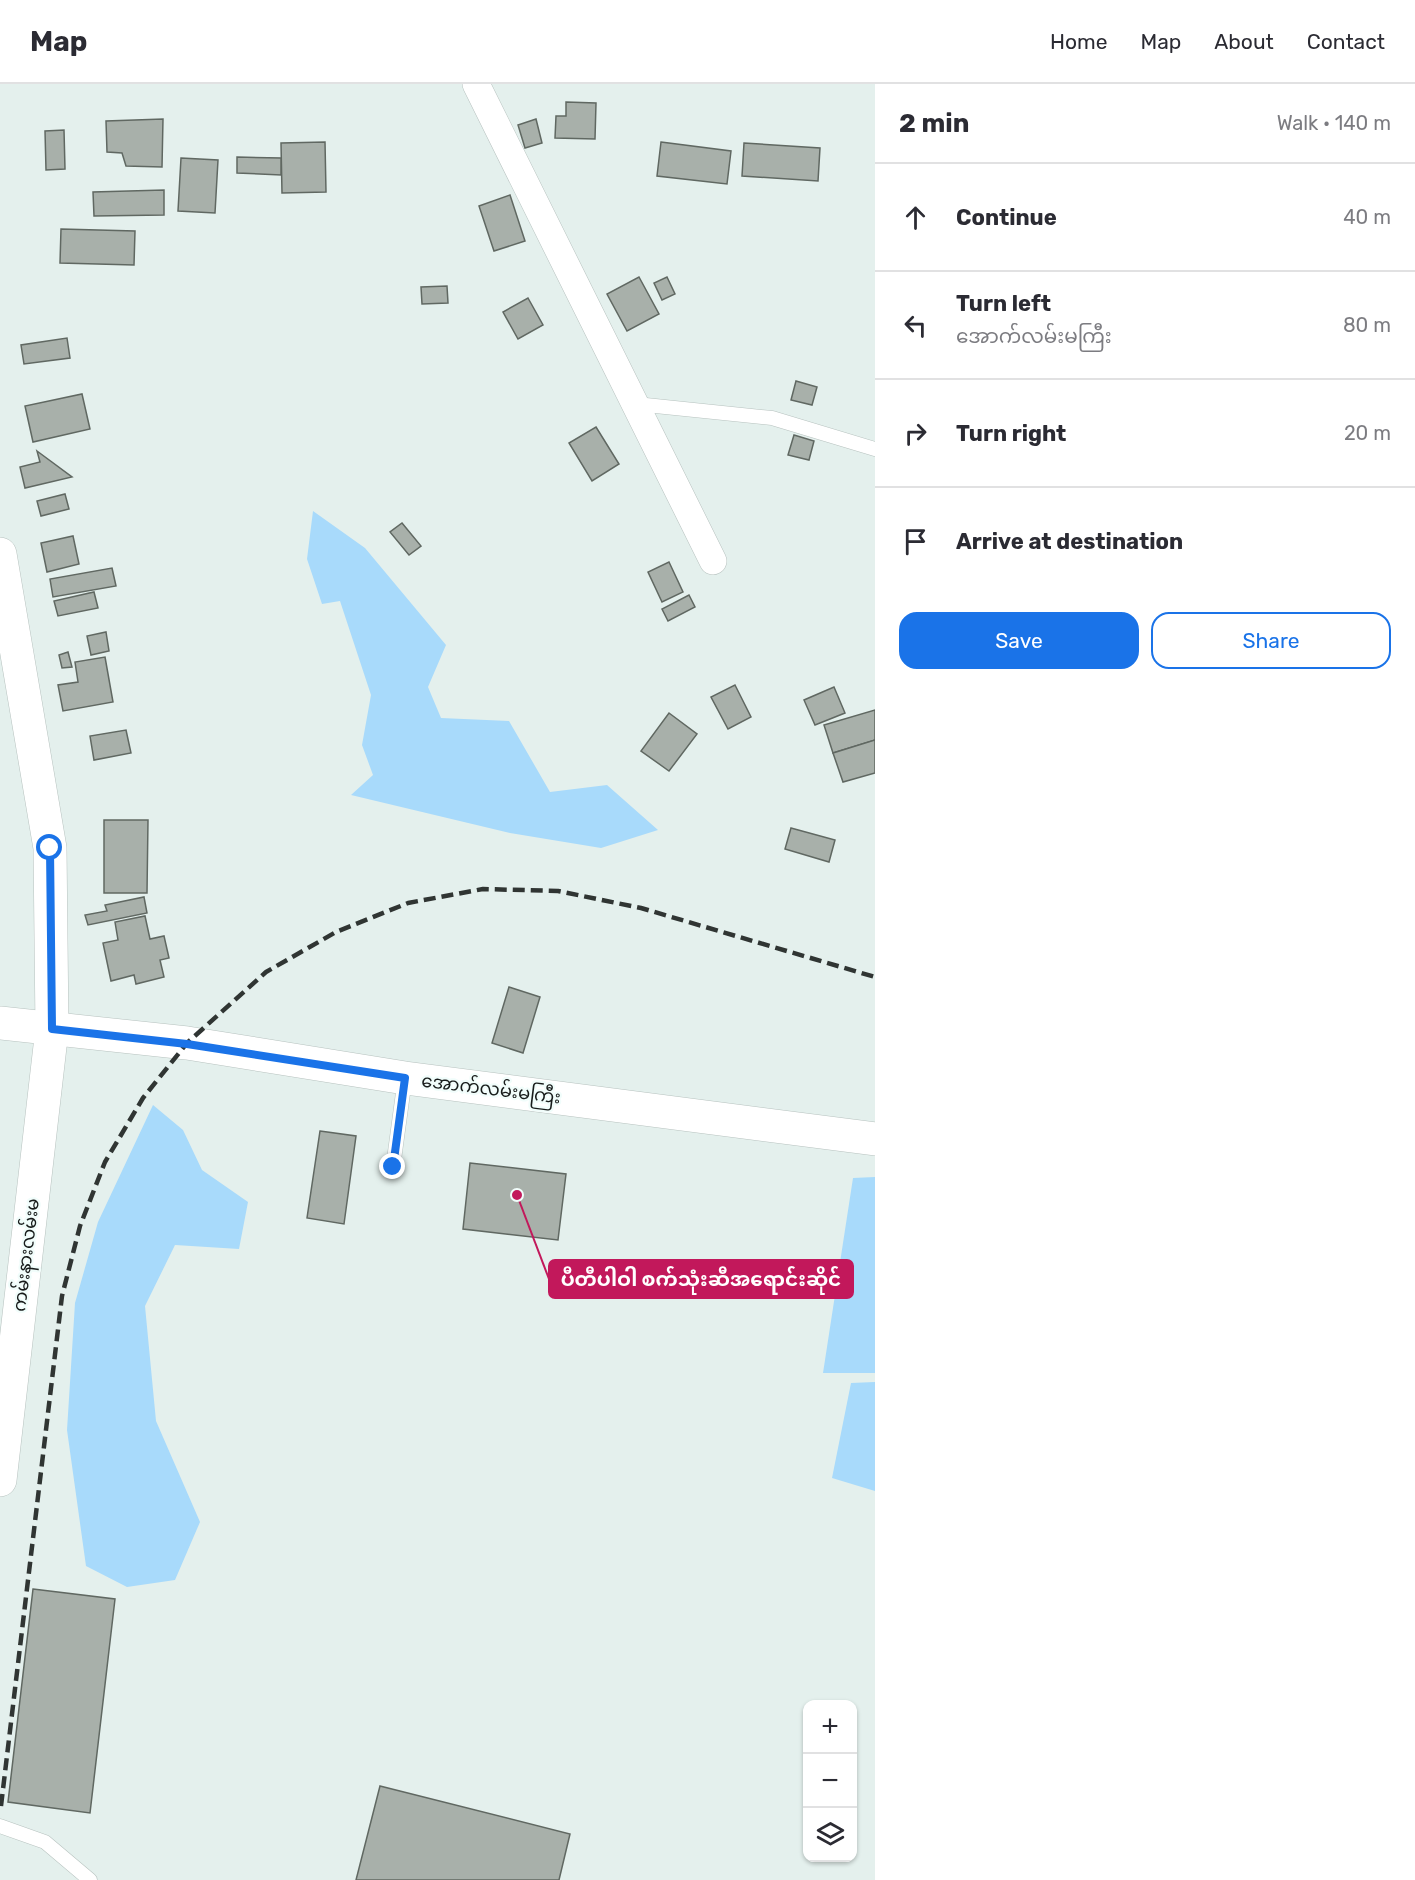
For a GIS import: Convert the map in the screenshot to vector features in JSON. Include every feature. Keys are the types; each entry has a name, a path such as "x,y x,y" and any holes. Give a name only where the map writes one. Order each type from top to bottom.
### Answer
{"main road":[{"name":"ကမ်းနားလမ်းမ","path":"0,554 50,848 52,1029 6,1380 0,1480"},
{"name":"အောက်လမ်းမကြီး","path":"0,1023 187,1044 405,1078 875,1139"}],"street":[{"path":"476,84 713,561"}],"lane":[{"path":"636,404 772,418 875,449"},
{"path":"393,1167 405,1078"},
{"path":"0,1826 45,1842 90,1880"}],"water":[{"path":"313,511 365,548 446,645 428,687 441,718 509,721 550,792 607,785 658,830 601,848 510,833 351,795 373,775 362,745 371,695 340,601 322,604 307,559"},
{"path":"153,1105 183,1130 202,1170 248,1202 239,1249 175,1245 145,1306 156,1421 200,1522 175,1580 127,1587 86,1566 67,1430 75,1303 98,1222"},
{"path":"875,1177 875,1373 823,1373 853,1178"},
{"path":"875,1382 875,1491 832,1478 851,1383"}],"building":[{"path":"566,102 596,103 595,139 555,138 556,116 566,116"},
{"path":"163,119 162,167 126,166 122,153 107,152 106,121"},
{"path":"536,119 542,143 525,148 518,125"},
{"path":"64,130 65,169 46,170 45,131"},
{"path":"325,142 326,192 282,193 281,143"},
{"path":"661,142 731,151 727,184 657,176"},
{"path":"744,143 820,148 818,181 742,176"},
{"path":"237,157 281,158 281,175 237,173"},
{"path":"181,158 218,160 215,213 178,211"},
{"path":"164,190 164,215 94,216 93,192"},
{"path":"510,195 525,241 494,251 479,206"},
{"path":"61,229 135,231 134,265 60,263"},
{"path":"639,277 659,314 627,331 607,294"},
{"path":"667,277 675,294 662,300 654,283"},
{"path":"447,286 448,303 422,304 421,287"},
{"path":"528,298 543,325 518,339 503,312"},
{"path":"67,338 70,358 24,364 21,345"},
{"path":"796,381 817,387 812,405 791,400"},
{"path":"82,394 90,429 33,442 25,406"},
{"path":"596,427 619,464 592,481 569,443"},
{"path":"794,435 814,441 809,460 788,455"},
{"path":"37,451 72,477 25,488 20,467 40,462"},
{"path":"65,494 69,509 41,516 37,501"},
{"path":"402,523 421,546 409,555 390,532"},
{"path":"73,536 79,564 47,572 41,543"},
{"path":"669,562 683,592 662,602 648,572"},
{"path":"112,568 116,586 53,597 50,579"},
{"path":"94,592 98,608 58,616 54,601"},
{"path":"689,595 695,607 668,621 662,609"},
{"path":"106,632 109,651 91,655 87,636"},
{"path":"68,652 72,667 62,668 59,655"},
{"path":"105,657 113,702 63,711 58,685 78,682 75,662"},
{"path":"735,685 751,717 728,729 711,697"},
{"path":"834,687 845,713 815,725 804,700"},
{"path":"875,710 875,740 833,753 824,725"},
{"path":"669,713 697,734 669,771 641,751"},
{"path":"126,730 131,753 94,760 90,736"},
{"path":"875,740 875,773 843,782 833,753"},
{"path":"104,820 148,820 147,893 104,893"},
{"path":"791,828 835,840 829,862 785,849"},
{"path":"144,897 147,913 88,925 85,915 107,911 105,905"},
{"path":"145,916 150,939 164,936 169,958 160,960 164,977 136,984 134,975 111,981 103,943 118,940 115,922"},
{"path":"509,987 540,997 523,1053 492,1043"},
{"path":"320,1131 356,1136 344,1224 307,1218"},
{"path":"470,1163 566,1174 558,1240 463,1229"},
{"path":"33,1589 115,1599 90,1813 8,1802"},
{"path":"380,1786 570,1834 559,1880 356,1880"}],"railway":[{"path":"1,1806 62,1296 80,1226 105,1162 143,1098 187,1043 266,972 336,932 408,903 483,889 558,891 641,908 875,977"}],"place":[{"name":"ပီတီပါဝါ စက်သုံးဆီအရောင်းဆိုင်","path":"517,1195"}],"route":[{"path":"50,848 52,1029 187,1044 405,1078 393,1167"}]}
